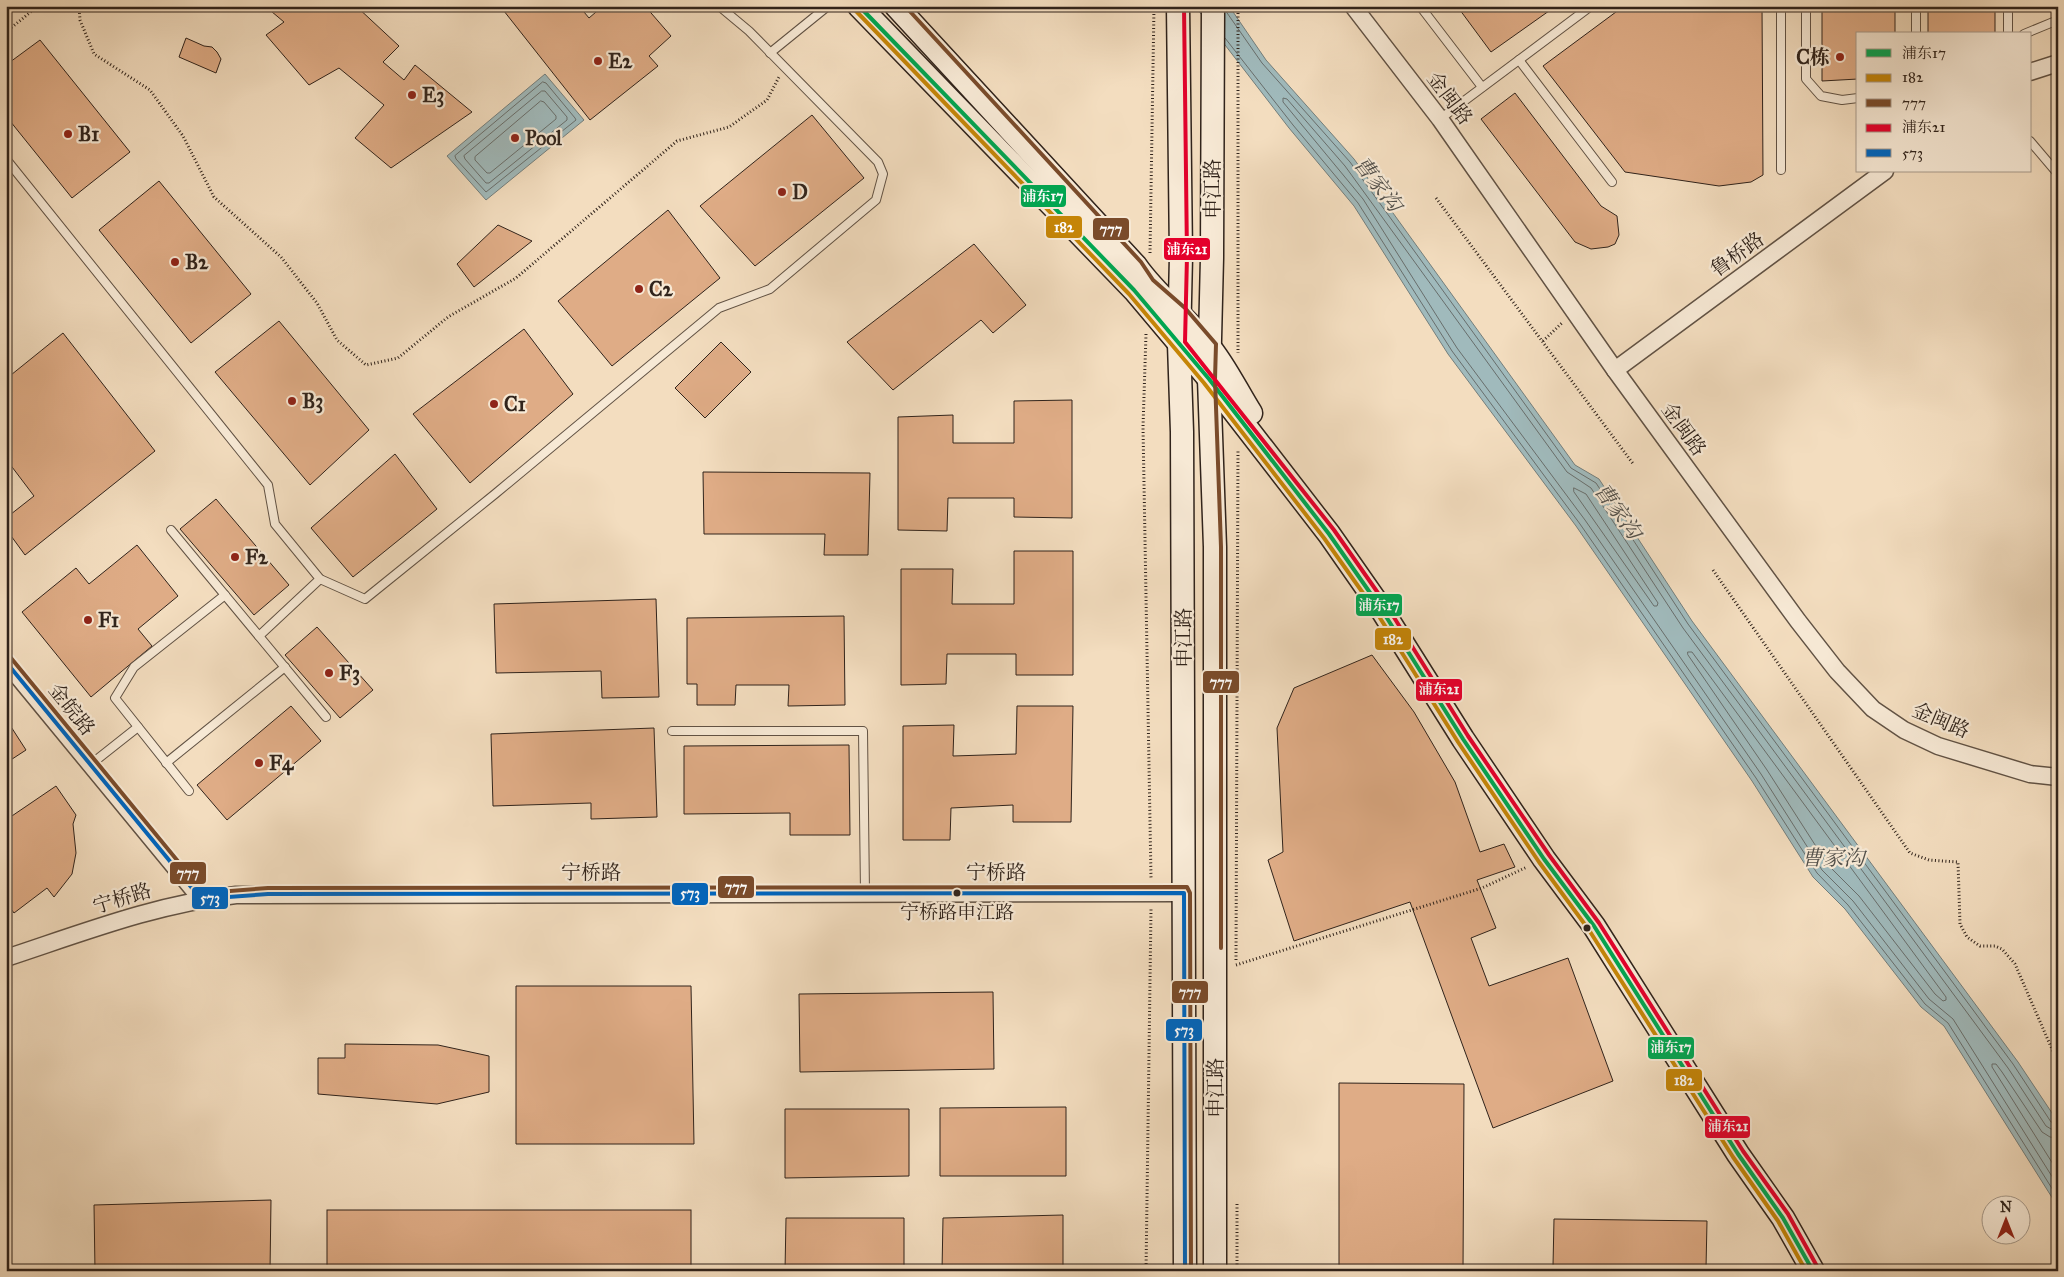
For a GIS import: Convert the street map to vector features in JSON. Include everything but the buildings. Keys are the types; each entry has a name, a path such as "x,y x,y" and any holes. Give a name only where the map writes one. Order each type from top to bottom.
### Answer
{"main road":[{"path":"859,6 1134,290 1147,308 1209,380 1329,534 1380,607 1463,739 1544,859 1594,926 1738,1154 1783,1218 1813,1271"},
{"path":"896,6 1136,266 1148,284 1180,312 1210,346 1264,433 1382,587 1514,791 1625,948 1716,1088 1827,1271"},
{"name":"申江路","path":"1178,6 1179,344 1182,432 1185,1271"},
{"name":"申江路","path":"1213,6 1209,380 1215,547 1215,1271"}],"street":[{"name":"金闽路","path":"1353,6 1440,118 1615,370 1798,621 1838,671 1873,709 1904,730 1938,746 2030,774 2058,777"},
{"path":"2032,71 2058,63"},
{"name":"鲁桥路","path":"1615,370 1884,172"},
{"name":"金皖路","path":"6,662 201,899"},
{"name":"宁桥路","path":"6,958 140,914 201,899 268,894 1184,893"}],"lane":[{"path":"6,159 268,486 275,524 320,579 365,599 719,308 770,289 876,200 883,174 878,162 749,31 719,6"},
{"path":"770,53 828,6"},
{"path":"1420,6 1482,87"},
{"path":"1781,6 1781,170"},
{"path":"1806,6 1806,79 1821,96 1842,100 1856,98"},
{"path":"1916,6 1916,32"},
{"path":"2008,6 2008,32"},
{"path":"1440,118 1519,60 1585,8"},
{"path":"2029,32 2058,20"},
{"path":"1519,60 1612,182"},
{"path":"2032,143 2058,174"},
{"path":"171,530 326,717"},
{"path":"259,636 320,579"},
{"path":"189,791 115,698 134,667 225,595"},
{"path":"166,763 285,667"},
{"path":"90,765 138,727"},
{"path":"672,731 863,731 865,893"}],"path":[{"path":"6,32 38,6"},
{"path":"79,6 80,20 94,54 150,90 183,136 214,198 281,257 317,303 336,340 366,365 398,358 448,317 516,278 677,141 729,127 759,106 766,100 785,68"},
{"path":"1148,284 1154,6"},
{"path":"1238,6 1238,354"},
{"path":"1436,198 1634,465"},
{"path":"1146,1271 1151,893 1143,427 1147,308"},
{"path":"1542,342 1574,312"},
{"path":"1238,448 1236,965 1482,888 1544,859"},
{"path":"1713,570 1910,853 1929,860 1958,862 1960,924 1967,936 1980,946 1995,946 2002,949 2015,964 2058,1063"},
{"path":"1237,1202 1237,1271"}],"water":[{"name":"曹家沟","path":"1195,6 1229,6 1266,60 1354,159 1575,465 1599,479 1692,621 2018,1062 2058,1122 2058,1207 1944,1026 1921,1007 1845,909 1813,877 1752,781 1576,526 1448,354 1354,206 1289,128"},
{"name":"Pool","path":"545,74 584,120 486,200 447,156"}],"transit line":[{"name":"浦东17","path":"859,6 1134,290 1209,379 1329,534 1380,607 1463,739 1544,859 1594,926 1738,1154 1783,1218 1813,1271"},
{"name":"777","path":"905,6 1141,262 1153,280 1185,308 1216,344 1215,379 1221,547 1221,948"},
{"name":"浦东21","path":"1184,6 1187,256 1185,342 1334,530 1385,603 1468,736 1549,855 1599,923 1743,1151 1788,1214 1818,1268"},
{"name":"182","path":"855,10 1129,294 1204,383 1324,538 1375,610 1458,742 1539,862 1589,930 1733,1157 1778,1221 1806,1271"},
{"name":"777","path":"11,658 204,893 268,888 1187,887 1190,893 1191,1271"},
{"name":"573","path":"6,662 201,899 268,894 1184,893 1185,1271"}],"place":[{"name":"C栋","path":"1840,57"},
{"name":"E2","path":"598,61"},
{"name":"E3","path":"412,95"},
{"name":"B1","path":"68,134"},
{"name":"Pool","path":"515,138"},
{"name":"D","path":"782,192"},
{"name":"B2","path":"175,262"},
{"name":"C2","path":"639,289"},
{"name":"B3","path":"292,401"},
{"name":"C1","path":"494,404"},
{"name":"F2","path":"235,557"},
{"name":"F1","path":"88,620"},
{"name":"F3","path":"329,673"},
{"name":"F4","path":"259,763"},
{"name":"宁桥路申江路","path":"957,893"}]}
